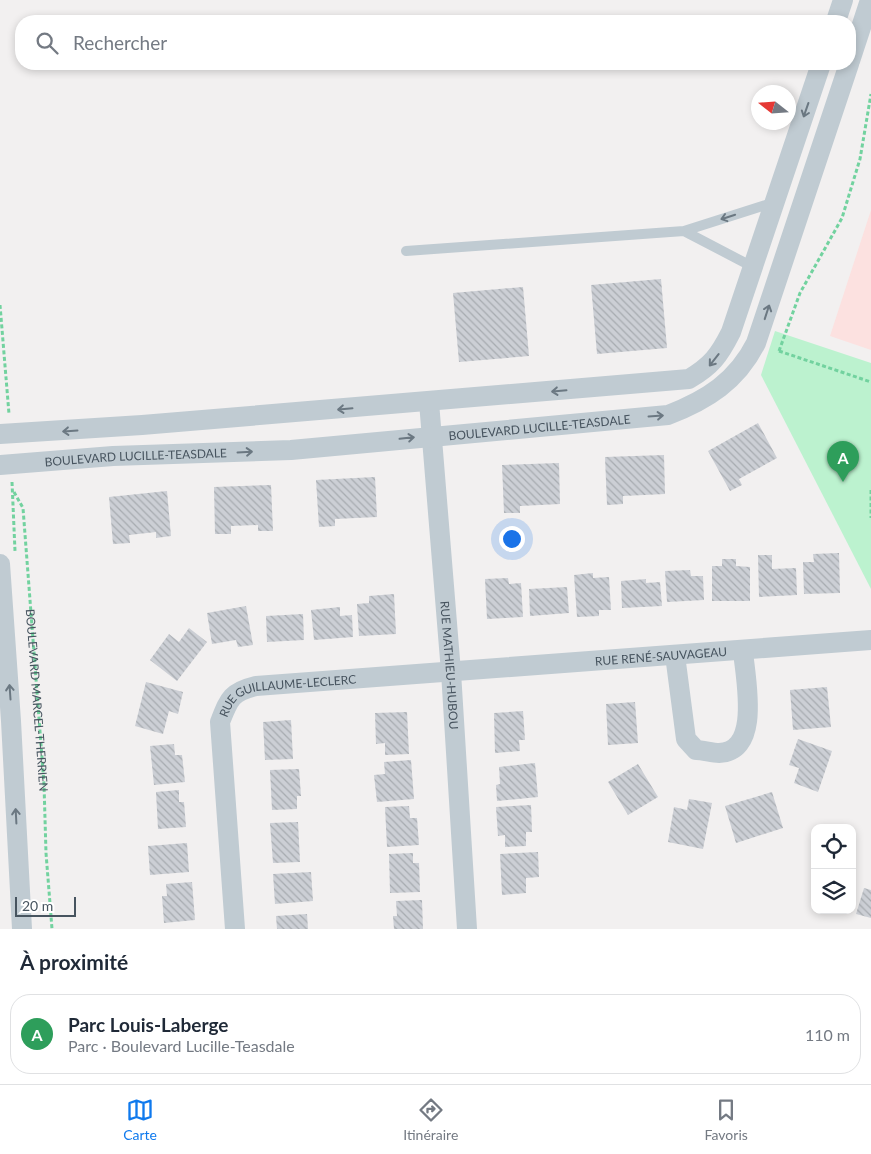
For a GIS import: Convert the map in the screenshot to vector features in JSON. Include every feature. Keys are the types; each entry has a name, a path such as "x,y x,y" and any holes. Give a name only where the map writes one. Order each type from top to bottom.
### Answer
{"street":[{"path":"838,15 843,0"},
{"name":"BOULEVARD LUCILLE-TEASDALE","path":"856,41 870,0"},
{"path":"0,434 127,427 689,379 708,368 721,351 731,332 819,70"},
{"name":"BOULEVARD LUCILLE-TEASDALE","path":"0,465 113,456 291,450 430,435 668,415 696,404 718,391 747,361 756,343 846,70"},
{"name":"RUE MATHIEU-HUBOU","path":"429,402 430,435 451,672 467,929"},
{"path":"0,564 11,721 22,929"},
{"name":"RUE RENÉ-SAUVAGEAU","path":"451,672 871,640"},
{"path":"675,655 686,739 696,750 720,753 734,749 743,736 749,716 742,651"},
{"name":"RUE GUILLAUME-LECLERC","path":"235,929 220,722 227,704 237,691 256,686 451,672"}],"lane":[{"path":"406,251 684,231 775,202"},
{"path":"684,231 753,267"}],"path":[{"path":"779,351 800,292 842,218 860,159 871,94"},
{"path":"0,305 9,403"},
{"path":"756,343 871,382"},
{"path":"871,490 871,518"},
{"name":"BOULEVARD MARCEL-THERRIEN","path":"12,509 14,491 23,508 44,776 46,853 52,929"}],"shaded area":[{"path":"871,210 871,350 830,336"}],"green space":[{"path":"775,331 871,363 871,589 761,375"}],"building":[{"path":"661,279 667,348 597,354 591,285"},
{"path":"523,287 529,356 459,362 453,293"},
{"path":"758,423 777,458 739,479 742,485 730,491 708,451"},
{"path":"664,455 665,494 623,496 623,504 607,505 605,457"},
{"path":"559,463 560,504 520,506 520,513 504,513 502,465"},
{"path":"375,477 377,517 335,519 335,526 319,527 316,480"},
{"path":"271,485 273,531 258,531 258,525 231,526 231,534 215,534 214,487"},
{"path":"167,491 171,536 156,538 156,532 129,535 130,543 113,544 109,497"},
{"path":"839,553 840,593 804,594 803,562 814,562 813,554"},
{"path":"758,555 772,555 772,569 796,568 797,595 759,597"},
{"path":"722,559 736,559 736,566 750,567 750,601 712,601 712,566 722,566"},
{"path":"690,570 691,576 703,576 704,600 667,602 665,571"},
{"path":"593,573 593,578 609,577 611,610 599,610 599,616 577,617 574,575"},
{"path":"508,578 509,584 521,583 523,617 487,619 485,579"},
{"path":"646,579 646,583 660,582 662,606 622,608 621,581"},
{"path":"567,587 569,613 530,616 529,589"},
{"path":"394,594 396,634 359,636 357,604 369,603 369,596"},
{"path":"246,606 253,645 238,647 236,640 212,644 207,613"},
{"path":"340,607 340,616 352,615 353,637 314,640 311,610"},
{"path":"303,614 304,640 267,642 266,616"},
{"path":"189,628 207,642 177,681 150,660 169,634 179,642"},
{"path":"146,682 183,692 178,714 169,711 163,734 135,726"},
{"path":"827,687 831,727 793,730 790,690"},
{"path":"635,702 638,743 608,745 606,704"},
{"path":"523,711 525,740 519,740 520,751 495,753 494,713"},
{"path":"407,712 409,754 385,755 385,743 376,744 375,713"},
{"path":"291,720 293,759 265,760 263,722"},
{"path":"798,739 832,751 818,792 794,783 799,768 789,765"},
{"path":"174,744 175,755 182,755 185,782 154,785 150,746"},
{"path":"411,760 414,799 377,802 374,775 385,774 384,762"},
{"path":"535,763 538,797 497,801 496,785 500,784 499,767"},
{"path":"638,764 658,797 628,815 608,782"},
{"path":"299,769 301,796 297,796 297,809 272,810 270,770"},
{"path":"179,790 179,802 184,802 186,827 158,829 156,792"},
{"path":"772,792 783,828 736,843 725,806"},
{"path":"689,799 712,803 703,849 668,842 674,807 687,810"},
{"path":"531,805 532,832 526,832 526,846 505,847 505,835 498,836 496,807"},
{"path":"409,806 410,818 417,818 419,845 387,847 385,807"},
{"path":"298,822 300,862 273,863 270,823"},
{"path":"187,843 189,872 150,875 148,846"},
{"path":"538,852 539,877 526,878 526,893 502,895 500,854"},
{"path":"413,853 413,863 419,863 420,892 390,893 389,854"},
{"path":"311,872 313,901 275,904 273,874"},
{"path":"192,882 195,920 164,923 162,896 167,896 166,884"},
{"path":"864,888 871,890 871,918 856,914"},
{"path":"422,900 423,929 394,929 393,916 397,916 396,901"},
{"path":"307,914 308,929 277,929 276,916"}],"place":[{"name":"Parc Louis-Laberge","path":"843,482"}]}
